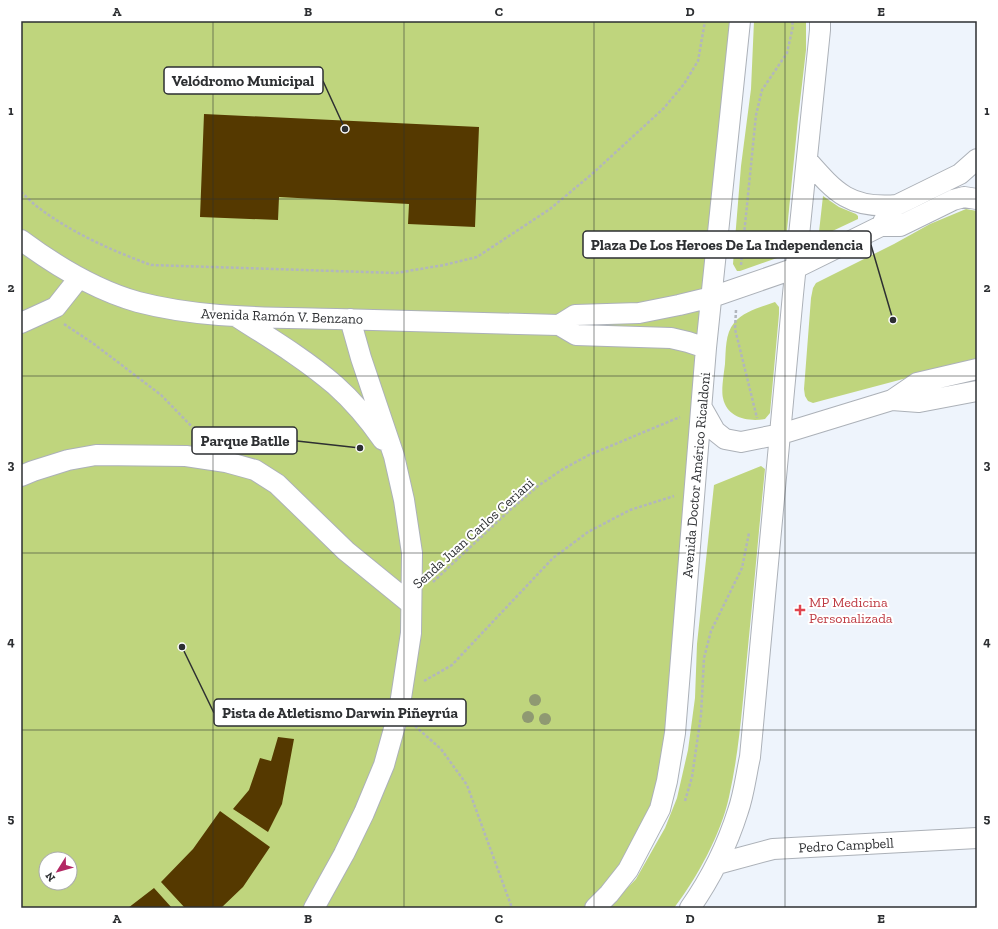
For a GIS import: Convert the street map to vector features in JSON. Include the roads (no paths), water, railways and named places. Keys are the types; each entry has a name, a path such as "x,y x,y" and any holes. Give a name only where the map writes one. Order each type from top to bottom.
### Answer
{"street":[{"name":"Avenida Doctor Américo Ricaldoni","path":"595,908 609,894 628,870 660,809 668,781 675,733 696,489 706,348 740,21"},
{"path":"690,908 702,890 727,844 739,810 750,756 820,21"},
{"path":"977,159 969,173 897,205 888,213 881,226 900,226 953,200 964,197 977,199"},
{"path":"807,160 836,192 849,200 872,205 897,205"},
{"name":"Avenida Ramón V. Benzano","path":"559,325 575,316 639,313 679,306 712,297 796,268 881,226"},
{"name":"Avenida Ramón V. Benzano","path":"21,240 48,260 80,278 137,301 180,311 237,317 559,325 576,335 671,338 706,348"},
{"path":"21,323 56,307 80,278"},
{"path":"237,317 293,354 335,385 368,419 394,456"},
{"path":"314,908 344,854 364,813 384,765 400,702 411,633 412,553 404,500 394,456 361,358 350,319"},
{"path":"702,408 715,430 725,439 741,442 757,440 892,400 917,383 977,369"},
{"path":"892,400 919,402 977,391"},
{"path":"21,476 68,460 96,455 186,456 226,462 255,470 277,484 346,551 411,604"},
{"name":"Pedro Campbell","path":"717,864 773,849 977,838"}],"place":[{"name":"Velódromo Municipal","path":"345,129"},
{"name":"Plaza De Los Heroes De La Independencia","path":"893,320"},
{"name":"Parque Batlle","path":"360,448"},
{"name":"MP Medicina Personalizada","path":"800,610"},
{"name":"Pista de Atletismo Darwin Piñeyrúa","path":"182,647"}]}
